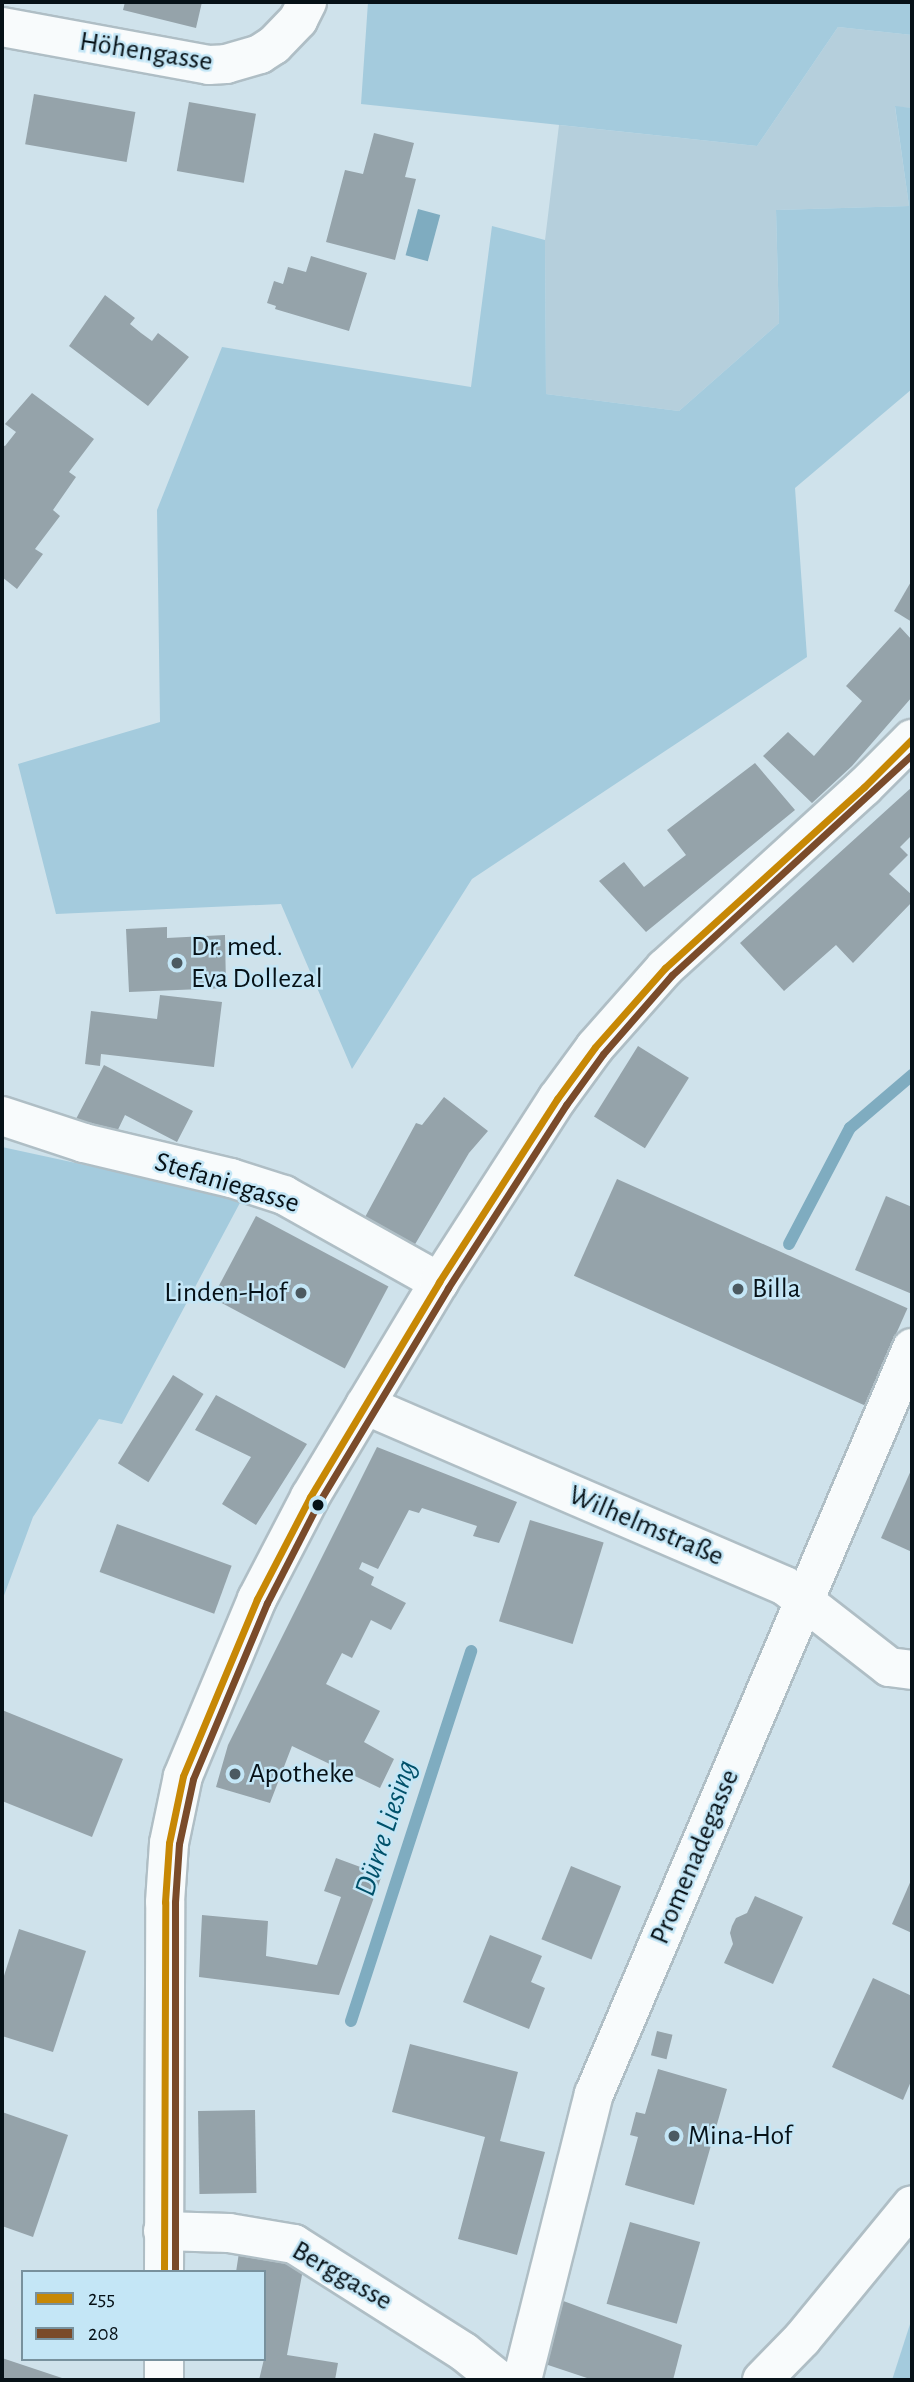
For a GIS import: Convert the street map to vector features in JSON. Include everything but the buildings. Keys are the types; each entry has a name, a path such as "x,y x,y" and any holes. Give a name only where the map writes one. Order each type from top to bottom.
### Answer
{"street":[{"name":"Höhengasse","path":"2,27 209,65 226,64 260,54 275,45 298,20 307,2"},
{"path":"164,2270 165,1902 169,1843 183,1776 257,1599 310,1497 365,1405 439,1282 556,1100 628,1007 665,968 854,796 912,739"},
{"name":"Stefaniegasse","path":"2,1116 83,1143 231,1178 284,1195 439,1282"},
{"name":"Promenadegasse","path":"522,2380 594,2094 912,1348"},
{"name":"Wilhelmstraße","path":"365,1405 785,1586 888,1667 912,1670"},
{"path":"762,2380 802,2339 912,2205"},
{"name":"Berggasse","path":"163,2231 229,2233 294,2244 464,2352 499,2380"},
{"path":"164,2361 164,2380"}],"shaded area":[{"path":"368,2 912,2 912,35 838,27 757,146 361,104"},
{"path":"838,27 912,35 912,108 895,107 909,206 776,210 779,323 679,411 546,394 545,240 559,125 757,146"},
{"path":"895,106 912,108 912,389 795,488 807,657 472,879 352,1069 281,904 56,914 18,764 160,722 157,510 222,347 471,387 492,226 545,240 546,394 679,411 779,323 776,210 909,206"},
{"path":"418,209 440,215 428,261 406,255"},
{"path":"2,1147 242,1199 122,1424 99,1419 33,1517 2,1601"},
{"path":"912,2318 912,2380 892,2380"}],"waterway":[{"name":"Dürre Liesing","path":"789,1244 850,1128 912,1075"},
{"name":"Dürre Liesing","path":"351,2021 471,1651"}],"transit line":[{"name":"255","path":"164,2270 165,1902 169,1843 183,1776 257,1599 310,1497 439,1282 557,1099 595,1047 665,968 864,787 912,739"},
{"name":"208","path":"175,2270 175,1902 179,1844 193,1779 267,1603 319,1502 448,1288 566,1105 603,1054 672,975 912,754"}],"place":[{"name":"Dr. med. Eva Dollezal","path":"177,963"},
{"name":"Billa","path":"738,1289"},
{"name":"Linden-Hof","path":"301,1293"},
{"name":"Apotheke","path":"235,1774"},
{"name":"Mina-Hof","path":"674,2136"}]}
